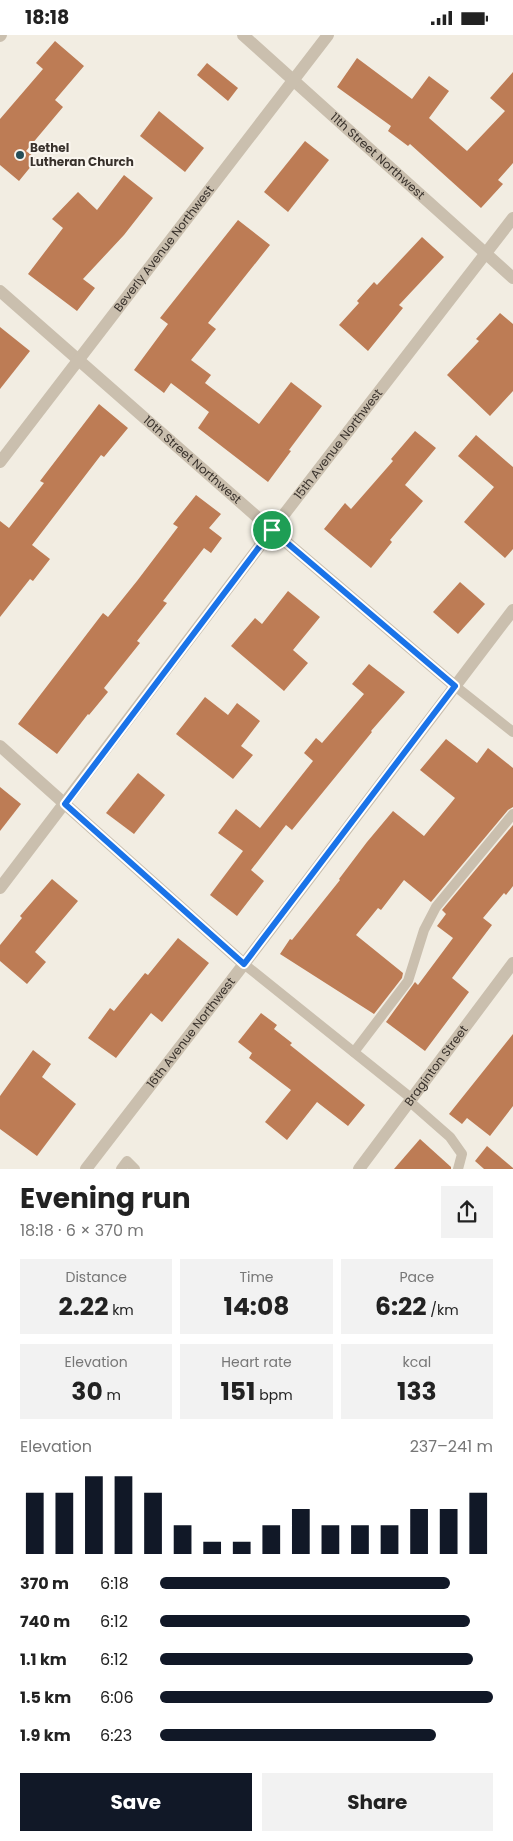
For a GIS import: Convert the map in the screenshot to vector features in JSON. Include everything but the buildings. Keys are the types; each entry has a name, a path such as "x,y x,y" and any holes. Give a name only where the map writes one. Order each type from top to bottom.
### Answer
{"street":[{"name":"11th Street Northwest","path":"242,35 513,277"},
{"name":"Beverly Avenue Northwest","path":"0,462 328,35"},
{"name":"15th Avenue Northwest","path":"0,888 272,530 513,218"},
{"name":"10th Street Northwest","path":"0,291 272,530 455,686"},
{"name":"16th Avenue Northwest","path":"86,1169 513,610"},
{"path":"0,747 244,964"},
{"name":"Braginton Street","path":"359,1169 513,963"}],"lane":[{"path":"455,686 513,732"},
{"path":"354,1052 408,981 424,930 436,907 513,814"},
{"path":"244,964 354,1052 450,1137 462,1153 458,1169"},
{"path":"121,1169 126,1161 135,1169"}],"place":[{"name":"Bethel Lutheran Church","path":"20,155"}],"route":[{"path":"272,530 455,686 244,964 65,804 272,530"}]}
